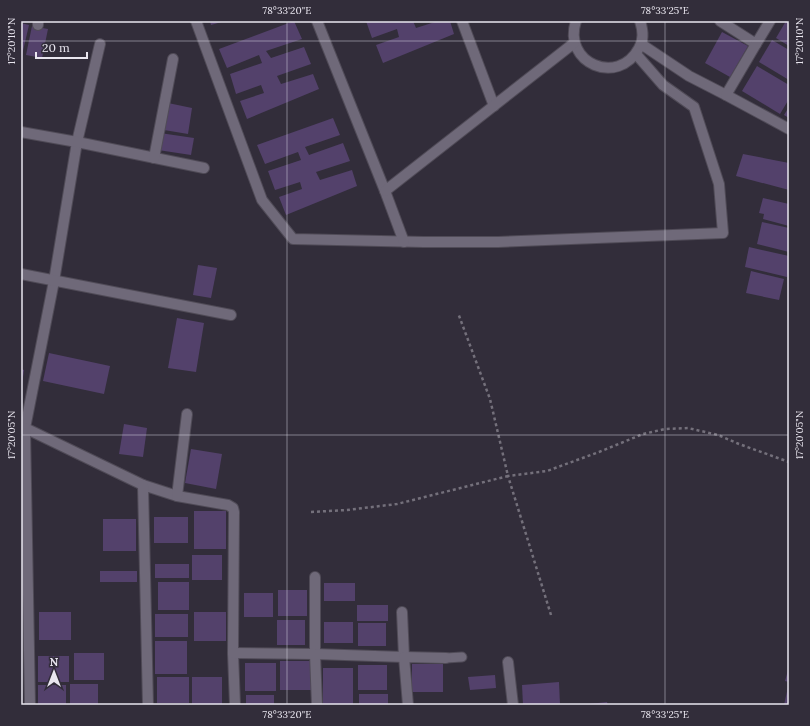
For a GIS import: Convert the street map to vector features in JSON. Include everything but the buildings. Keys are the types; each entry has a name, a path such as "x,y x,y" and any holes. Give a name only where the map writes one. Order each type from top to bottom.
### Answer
{"street":[{"path":"196,21 262,200 293,239 404,242 498,242 723,233 720,184 694,107 663,85 636,54"},
{"path":"316,21 404,242"},
{"path":"462,21 494,106"},
{"path":"576,21 573,32 574,43 579,53 587,61 596,66 607,68 618,67 628,62 636,54 641,44 643,33 640,21"},
{"path":"720,21 756,44"},
{"path":"726,95 770,21"},
{"path":"385,192 574,43"},
{"path":"30,705 23,428 54,281 77,142 100,44"},
{"path":"641,44 689,76 789,129"},
{"path":"154,158 172,59"},
{"path":"21,132 204,168"},
{"path":"21,274 231,315"},
{"path":"177,496 187,414"},
{"path":"23,428 143,485 177,496 228,505 233,508 233,653 235,705"},
{"path":"143,485 148,705"},
{"path":"315,577 315,654 317,705"},
{"path":"402,612 408,705"},
{"path":"233,653 446,658"},
{"path":"508,662 513,705"}],"lane":[{"path":"446,658 462,658"}],"path":[{"path":"458,313 490,399 508,476 551,615"},
{"path":"311,512 347,510 397,504 508,476 547,471 643,434 665,429 688,428 718,435 789,462"}]}
